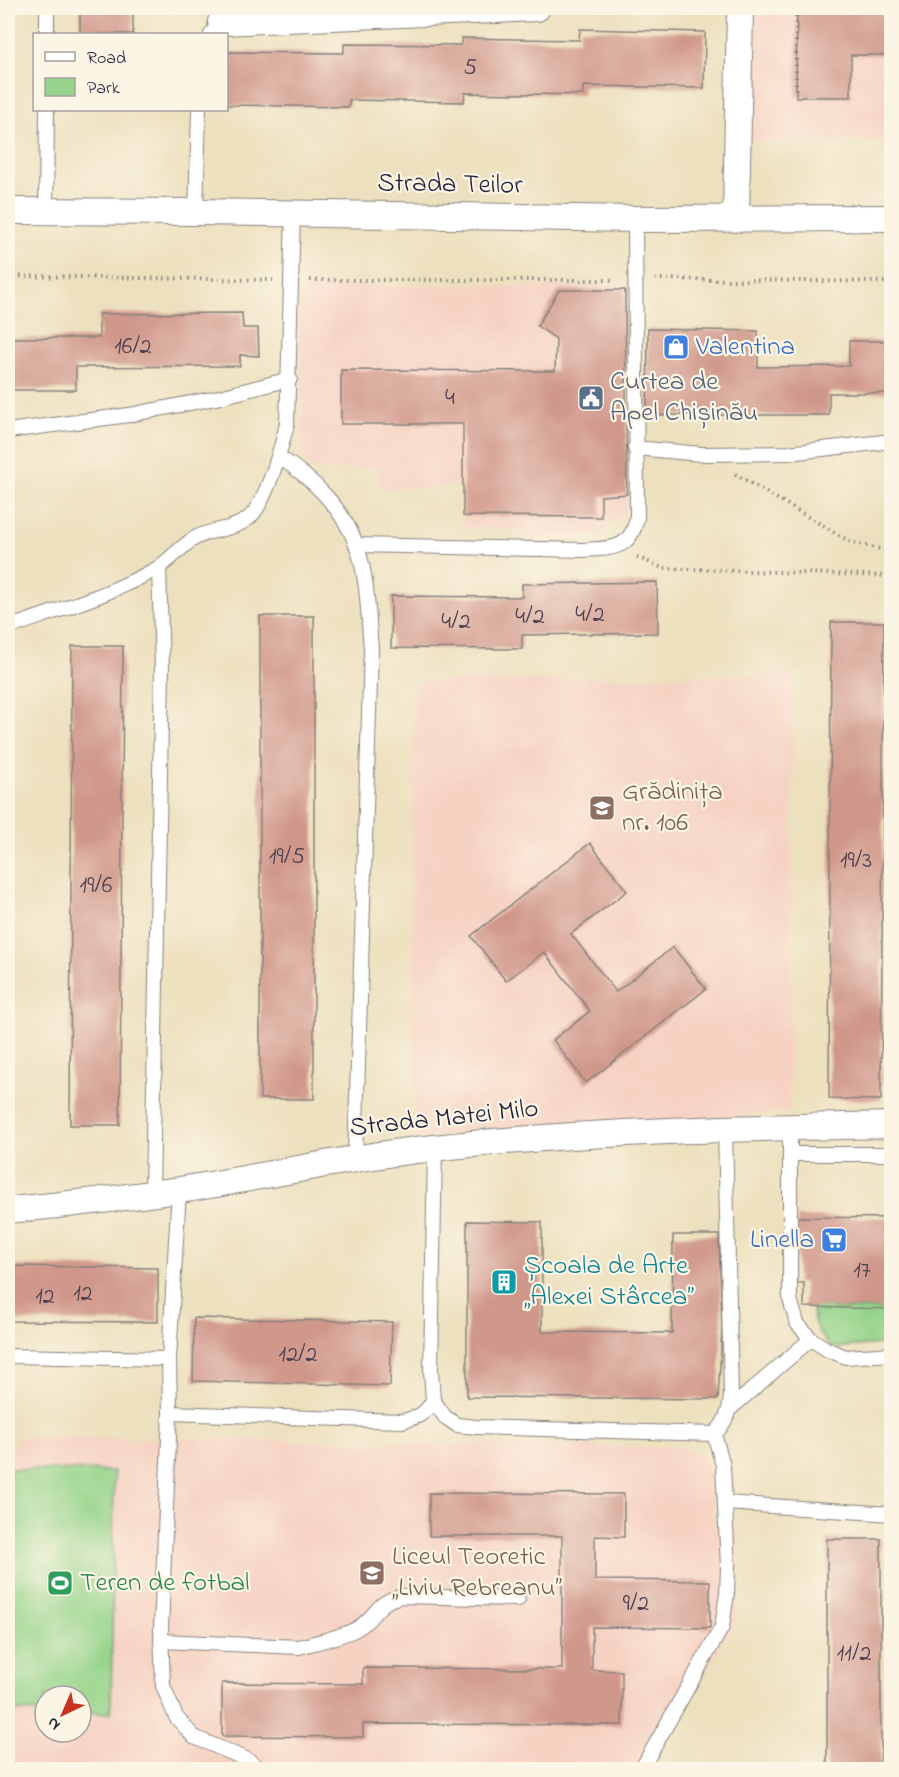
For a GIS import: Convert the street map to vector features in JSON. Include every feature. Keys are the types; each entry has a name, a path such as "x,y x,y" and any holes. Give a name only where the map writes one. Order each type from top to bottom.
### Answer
{"street":[{"path":"218,21 537,8"},
{"path":"736,218 740,8"},
{"name":"Strada Teilor","path":"8,211 635,219 891,218"},
{"name":"Strada Matei Milo","path":"8,1210 179,1190 355,1158 435,1148 566,1136 725,1128 891,1125"}],"lane":[{"path":"47,8 47,33"},
{"path":"46,211 47,111"},
{"path":"196,212 199,111"},
{"path":"8,628 115,588 159,568 195,538 237,526 251,515 279,457 288,424 293,213"},
{"path":"356,545 583,550 614,547 627,542 634,532 637,508 635,219"},
{"path":"8,431 129,415 216,398 290,379"},
{"path":"635,448 701,454 788,453 891,441"},
{"path":"279,457 301,471 339,513 356,545 363,569 371,648 355,1158"},
{"path":"152,1193 162,669 159,568"},
{"path":"790,1127 790,1299 797,1323 811,1339 828,1350 846,1357 891,1354"},
{"path":"433,1400 445,1417 457,1425 714,1434 722,1427 730,1408 731,1355 725,1128"},
{"path":"170,1413 402,1421 420,1417 427,1411 433,1400 431,1324 435,1148"},
{"path":"790,1154 891,1154"},
{"path":"179,1190 169,1359 170,1413 161,1641 163,1686 176,1717 194,1737 248,1760 262,1770"},
{"path":"730,1408 811,1339"},
{"path":"8,1356 169,1359"},
{"path":"641,1770 722,1627 727,1584 723,1465 714,1434"},
{"path":"724,1503 891,1514"},
{"path":"161,1641 299,1647 357,1628 386,1599 402,1596 518,1599"}],"path":[{"path":"795,90 796,8"},
{"path":"8,276 290,280 891,282"},
{"path":"701,454 851,542 891,552"},
{"path":"614,547 662,568 891,576"}],"shaded area":[{"path":"750,8 891,8 891,141 749,141"},
{"name":"Curtea de Apel Chișinău","path":"298,286 625,286 627,510 600,536 526,538 525,529 463,527 462,486 379,489 379,467 317,470 306,463 301,423"},
{"name":"Grădinița nr. 106","path":"793,674 789,1112 416,1138 412,934 414,682"},
{"name":"Liceul Teoretic „Liviu Rebreanu”","path":"17,1438 213,1439 683,1448 696,1453 708,1464 713,1482 713,1526 737,1528 737,1617 651,1769 8,1769 8,1453"}],"green space":[{"path":"812,1306 833,1307 834,1309 891,1309 891,1343 832,1348 818,1329 813,1318"},
{"name":"Teren de fotbal","path":"8,1469 114,1471 111,1713 93,1712 93,1684 33,1684 33,1712 8,1711"}],"building":[{"path":"80,8 133,8 133,33 80,33"},
{"path":"797,8 892,8 892,55 851,55 851,97 796,97"},
{"path":"580,29 705,32 704,88 583,86 583,95 465,93 464,102 349,100 349,107 228,105 228,52 344,53 344,44 461,45 461,38 579,40"},
{"name":"Curtea de Apel Chișinău","path":"559,290 625,290 627,494 601,496 601,517 463,516 463,424 341,424 341,370 555,371 556,339 537,326"},
{"path":"242,313 243,328 258,328 259,356 240,355 240,366 76,367 76,390 8,390 8,338 99,338 99,314"},
{"path":"648,329 758,331 758,367 849,366 849,341 892,341 892,393 829,393 829,415 647,415"},
{"path":"657,582 658,633 522,635 522,649 391,648 391,596 522,597 522,584"},
{"path":"260,616 314,616 314,1099 260,1099"},
{"path":"831,622 884,622 881,1100 829,1099"},
{"path":"72,646 123,646 120,1125 70,1125"},
{"path":"590,843 627,891 571,934 616,992 673,947 706,989 586,1083 553,1040 590,1011 544,952 506,981 471,936"},
{"path":"797,1217 892,1218 892,1309 804,1307 804,1283 797,1283"},
{"name":"Școala de Arte „Alexei Stârcea”","path":"467,1221 542,1222 542,1332 672,1333 673,1235 719,1235 722,1329 718,1399 467,1397"},
{"path":"8,1266 158,1268 158,1322 8,1321"},
{"path":"194,1318 392,1322 390,1386 193,1381"},
{"path":"429,1493 624,1494 624,1537 595,1536 595,1580 710,1581 710,1628 592,1627 592,1670 622,1671 622,1725 363,1724 363,1737 222,1736 222,1683 363,1684 363,1668 562,1669 562,1536 429,1536"},
{"path":"827,1539 881,1539 881,1770 827,1770"}],"place":[{"name":"Valentina","path":"676,347"},
{"name":"Curtea de Apel Chișinău","path":"591,398"},
{"name":"Grădinița nr. 106","path":"602,808"},
{"name":"Linella","path":"834,1240"},
{"name":"Școala de Arte „Alexei Stârcea”","path":"504,1282"},
{"name":"Liceul Teoretic „Liviu Rebreanu”","path":"372,1573"},
{"name":"Teren de fotbal","path":"60,1583"}]}
